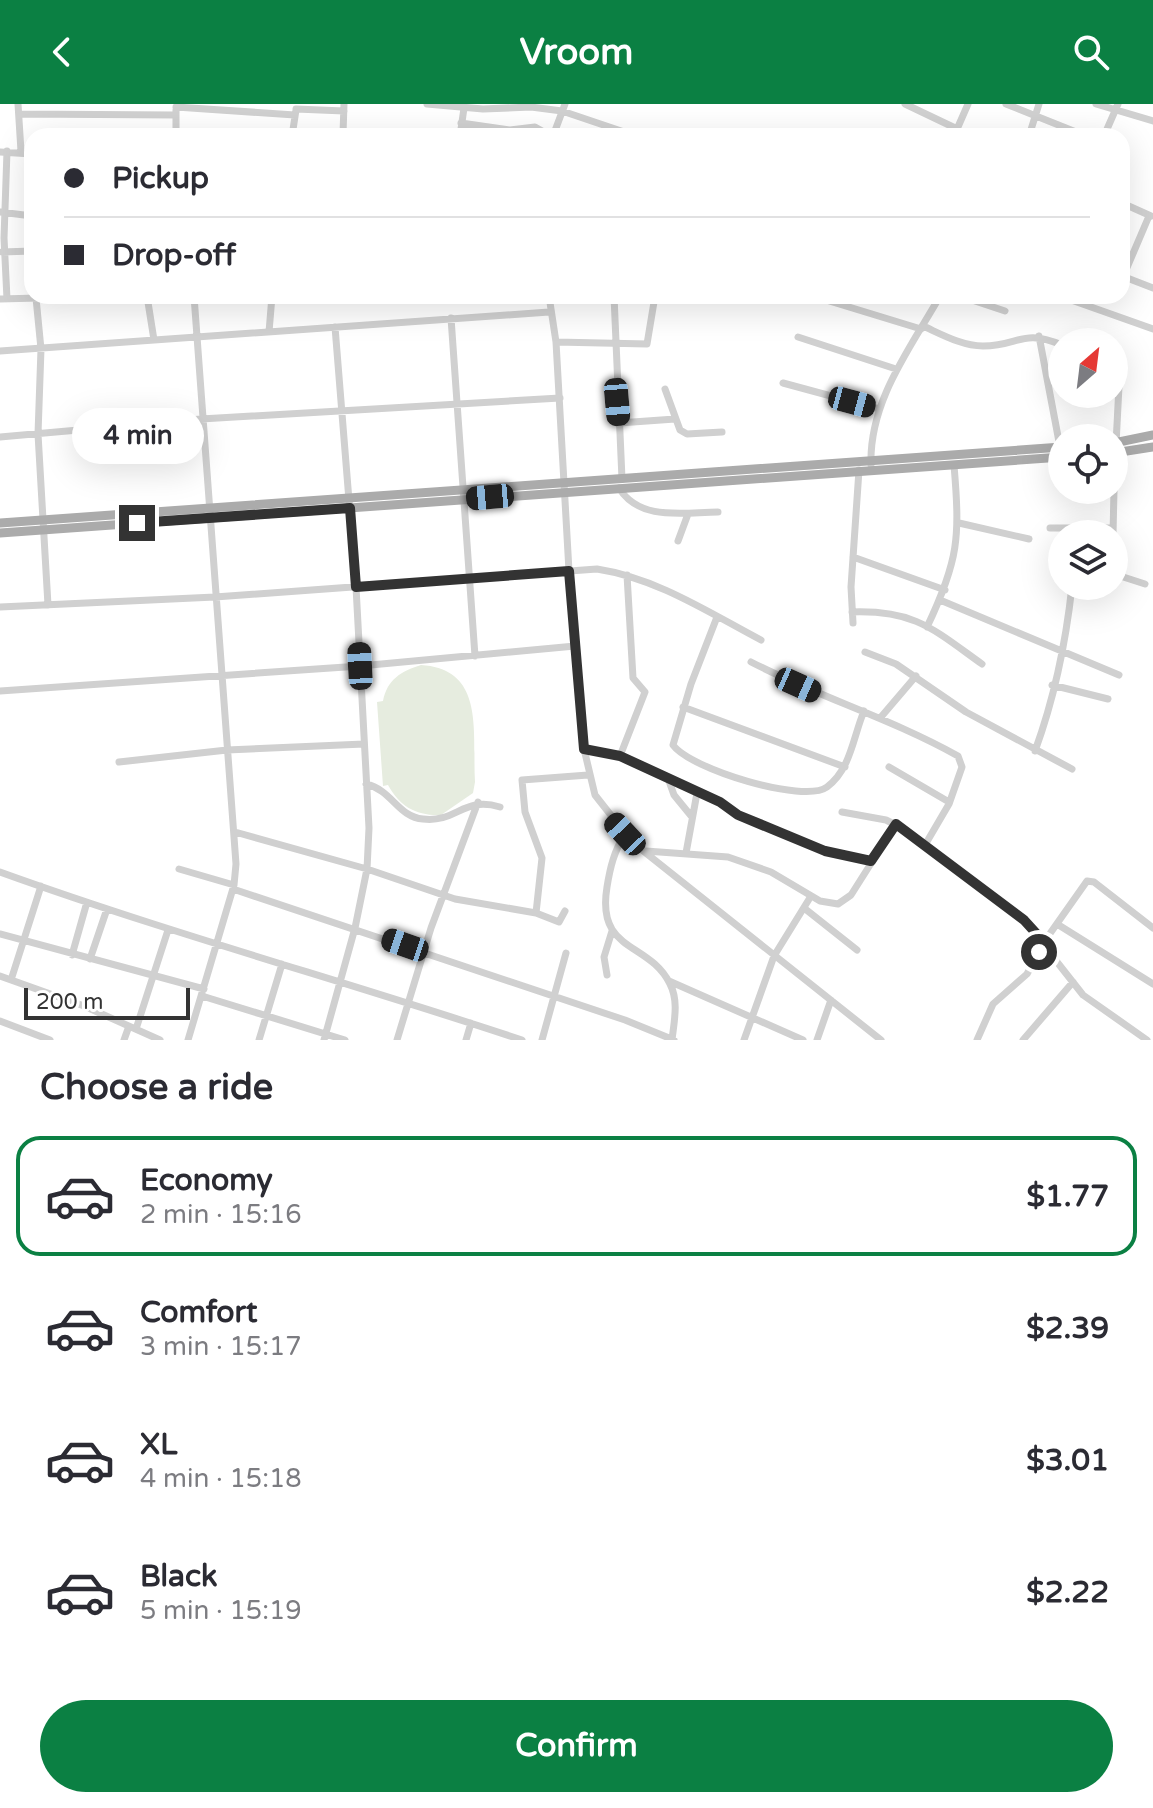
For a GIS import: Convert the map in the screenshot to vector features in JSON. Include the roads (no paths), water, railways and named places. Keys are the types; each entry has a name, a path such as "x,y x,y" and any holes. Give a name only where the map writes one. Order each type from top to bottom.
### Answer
{"main road":[{"path":"1128,444 1153,435"},
{"path":"1128,448 1153,447"},
{"path":"871,466 1048,451"},
{"path":"0,533 42,525 620,483 859,466 954,465 1048,452"},
{"path":"0,523 42,525"}],"street":[{"path":"18,104 21,151"},
{"path":"114,104 114,115"},
{"path":"427,104 464,108 563,108 615,128"},
{"path":"905,104 947,128"},
{"path":"958,128 968,104"},
{"path":"1006,104 1067,128"},
{"path":"1032,128 1039,104"},
{"path":"1096,104 1117,107 1153,121"},
{"path":"1108,128 1117,107"},
{"path":"19,114 114,115 176,109 344,108 348,128"},
{"path":"461,128 464,108"},
{"path":"555,128 563,108"},
{"path":"461,123 496,128"},
{"path":"24,152 4,152 2,252 4,299 24,298"},
{"path":"1130,207 1151,216 1130,261"},
{"path":"3,213 24,215"},
{"path":"2,252 24,251"},
{"path":"1130,279 1153,288"},
{"path":"37,304 41,349 38,434 48,605"},
{"path":"148,304 154,340"},
{"path":"189,1040 234,887 235,832 195,304"},
{"path":"269,332 271,304"},
{"path":"549,304 556,342 569,571 584,749 595,795 625,834 644,851 881,1040"},
{"path":"614,304 620,483 637,505 667,514 718,512"},
{"path":"556,342 647,344 654,304"},
{"path":"840,304 983,346 1039,336 1048,340"},
{"path":"871,466 879,409 896,369 936,304"},
{"path":"984,304 1005,311"},
{"path":"1083,304 1153,329"},
{"path":"0,351 549,312"},
{"path":"451,318 475,656"},
{"path":"325,1037 355,928 367,869 356,587 335,327"},
{"path":"1039,336 1056,424"},
{"path":"798,337 896,369"},
{"path":"783,383 879,409"},
{"path":"665,389 677,426 687,434 722,432"},
{"path":"0,437 201,419 560,398"},
{"path":"619,423 675,419"},
{"path":"927,627 945,590 958,547 954,465"},
{"path":"853,623 853,557 859,466"},
{"path":"678,541 688,514"},
{"path":"959,523 1029,539"},
{"path":"853,557 945,590"},
{"path":"0,607 215,597 597,569 627,575 677,595 761,640"},
{"path":"620,756 645,692 633,678 627,575"},
{"path":"1128,579 1145,584"},
{"path":"940,600 1119,675"},
{"path":"1035,751 1049,712 1070,600"},
{"path":"852,612 899,613 927,627 982,664"},
{"path":"717,617 683,707 674,748 729,776 813,793 828,786 845,767 864,711"},
{"path":"0,691 360,666 575,646"},
{"path":"865,652 916,676 966,712 1072,769"},
{"path":"751,662 821,695 918,733 962,760 949,802 925,845"},
{"path":"881,717 916,676"},
{"path":"1052,685 1108,699"},
{"path":"683,707 845,767"},
{"path":"119,762 227,750 364,744"},
{"path":"584,749 620,756 720,802 738,815 825,851 871,861"},
{"path":"889,767 949,802"},
{"path":"536,913 542,858 525,812 522,780 588,775"},
{"path":"669,781 674,795 692,817"},
{"path":"366,784 382,788 397,806 424,819 448,817 478,802 500,807"},
{"path":"686,853 697,793"},
{"path":"397,1040 443,894 478,802"},
{"path":"842,812 896,824 925,845 1024,920 1073,982 1099,1008 1147,1040"},
{"path":"644,851 738,860 771,872 830,905 845,902 896,824"},
{"path":"235,832 443,894 536,913 559,922 565,911"},
{"path":"625,834 612,859 605,901 605,917 612,931 669,981 753,1015 803,1040"},
{"path":"179,869 673,1040 675,996 669,981"},
{"path":"0,872 217,946 411,1003 522,1040"},
{"path":"977,1040 993,1004 1027,974 1044,942 1087,881 1094,882 1153,928"},
{"path":"11,980 41,886"},
{"path":"744,1040 774,956 811,896"},
{"path":"72,955 87,902"},
{"path":"804,908 857,950"},
{"path":"90,959 107,909"},
{"path":"1057,924 1153,984"},
{"path":"124,1040 154,975 168,930"},
{"path":"607,975 604,957 612,931"},
{"path":"0,934 154,975 325,1037 345,1040"},
{"path":"542,1040 566,953"},
{"path":"259,1040 282,964"},
{"path":"0,976 160,1040"},
{"path":"1023,1040 1073,982"},
{"path":"817,1040 831,1000"},
{"path":"0,1021 50,1040"},
{"path":"466,1040 471,1023"}]}
